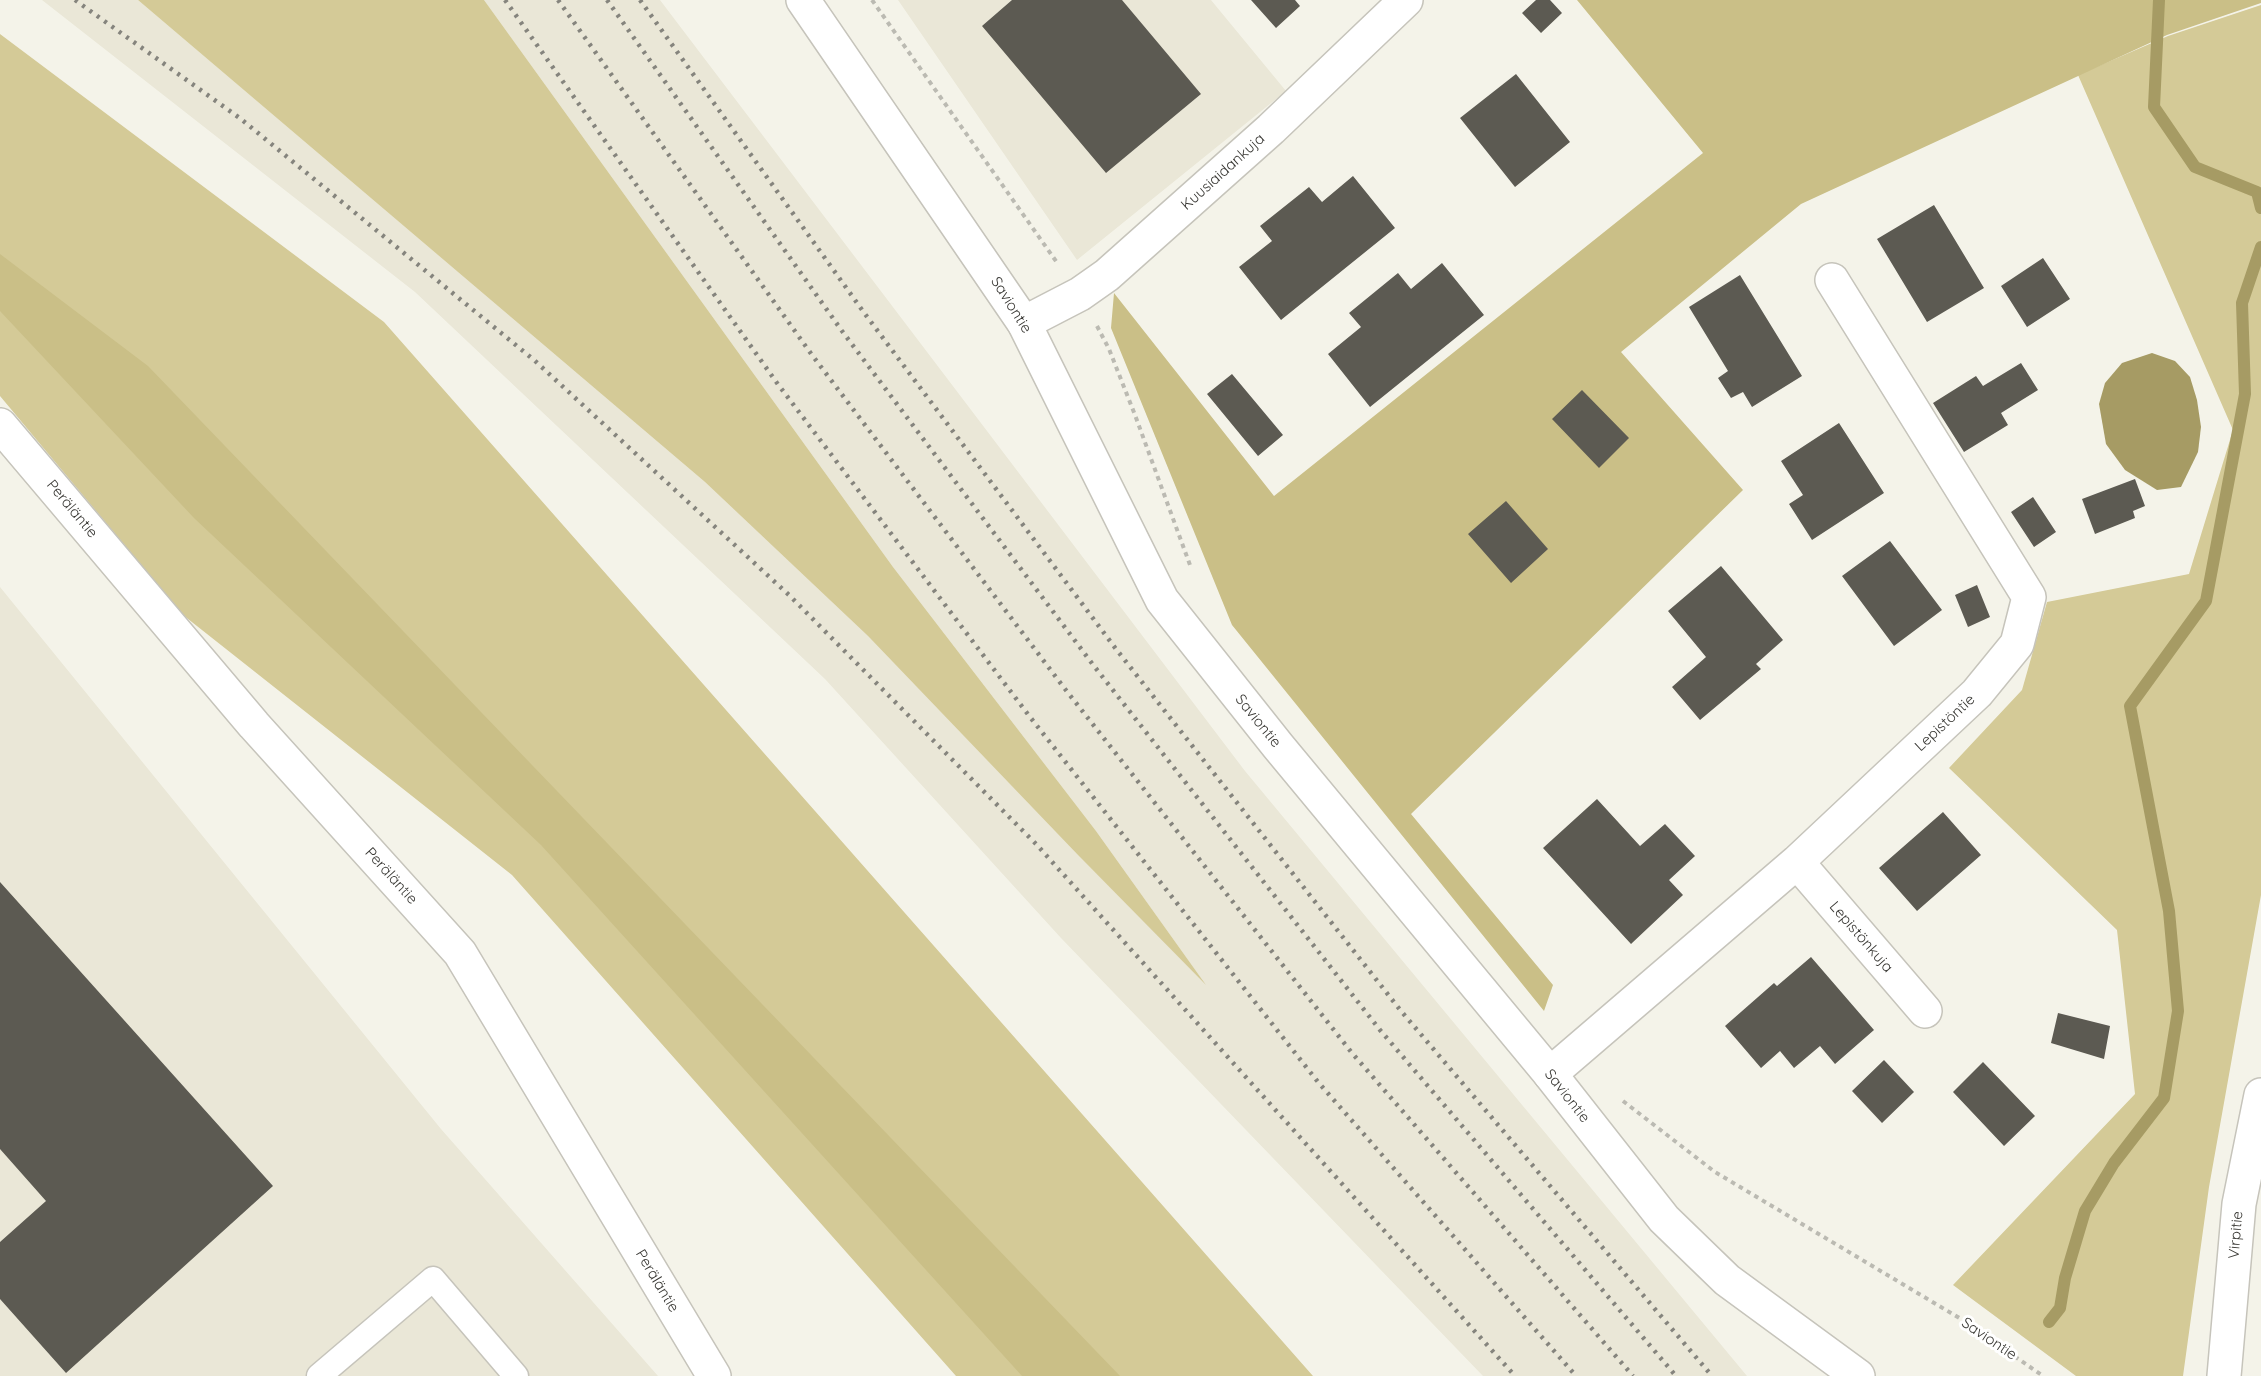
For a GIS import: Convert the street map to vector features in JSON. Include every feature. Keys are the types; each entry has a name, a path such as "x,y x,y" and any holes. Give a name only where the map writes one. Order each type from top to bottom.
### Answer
{"street":[{"name":"Saviontie","path":"803,0 1024,323 1162,600 1278,746 1550,1074 1664,1219 1727,1280 1858,1376"},
{"name":"Kuusiaidankuja","path":"1024,323 1080,294 1107,275 1271,129 1406,0"},
{"name":"Lepistöntie","path":"1550,1074 1797,862 1977,693 2017,644 2029,597 1832,280"},
{"name":"Peräläntie","path":"0,425 254,725 460,953 714,1376"},
{"name":"Lepistönkuja","path":"1797,862 1925,1011"},
{"name":"Virpitie","path":"2224,1376 2239,1204 2261,1095"},
{"name":"Saviontie","path":"1827,1354 1868,1376"}],"lane":[{"path":"319,1376 433,1279 516,1376"}],"path":[{"name":"Saviontie","path":"1622,1101 1715,1172 1961,1319 2043,1376"}],"shaded area":[{"path":"42,0 138,0 705,482 868,636 1077,854 1203,981 1096,831 893,567 484,0 660,0 1245,771 1747,1376 1483,1376 1061,938 825,679 415,292"},
{"path":"138,0 484,0 893,567 1096,831 1206,985 868,636 705,482"},
{"path":"898,0 1211,0 1286,91 1077,260"},
{"path":"1577,0 2261,0 2261,3 2167,35 1801,204 1621,352 1743,490 1411,814 1553,985 1544,1011 1232,625 1111,328 1114,293 1274,496 1703,153"},
{"path":"2261,5 2261,895 2209,1187 2183,1376 2076,1376 1953,1285 2135,1094 2117,930 1949,768 2022,690 2047,602 2189,574 2233,430 2078,75 2168,36"},
{"path":"0,34 384,322 1313,1376 956,1376 512,875 183,615 0,396"},
{"path":"0,254 148,366 1120,1376 1022,1376 541,845 194,518 0,311"},
{"path":"2152,353 2175,361 2190,377 2197,400 2201,427 2198,452 2181,487 2157,490 2125,470 2106,444 2099,404 2105,383 2122,363"},
{"path":"0,587 441,1129 658,1376 0,1376"}],"building":[{"path":"1012,0 1122,0 1201,94 1106,173 982,26"},
{"path":"1251,0 1295,0 1300,6 1276,28"},
{"path":"1536,0 1550,0 1562,13 1541,33 1522,13"},
{"path":"1516,74 1570,142 1515,187 1460,118"},
{"path":"1353,176 1395,228 1281,320 1239,267 1272,241 1260,226 1309,187 1322,202"},
{"path":"1934,205 1984,288 1927,322 1877,239"},
{"path":"2043,258 2070,299 2027,327 2001,286"},
{"path":"1442,263 1484,315 1370,407 1328,354 1361,327 1349,313 1398,273 1411,289"},
{"path":"1740,275 1802,376 1752,407 1743,392 1731,398 1718,378 1728,371 1689,307"},
{"path":"2021,363 2038,390 2001,413 2008,425 1964,452 1933,403 1976,376 1983,386"},
{"path":"1232,374 1283,435 1258,456 1207,394"},
{"path":"1582,390 1629,438 1599,468 1552,419"},
{"path":"1839,423 1884,493 1812,540 1789,504 1803,495 1781,461"},
{"path":"2135,479 2145,506 2133,511 2135,518 2095,534 2082,499"},
{"path":"2033,497 2056,532 2034,547 2011,512"},
{"path":"1506,501 1548,549 1511,583 1468,534"},
{"path":"1890,541 1942,610 1894,646 1842,576"},
{"path":"1721,566 1783,640 1756,664 1761,669 1700,720 1672,687 1706,657 1668,611"},
{"path":"1977,585 1990,617 1968,627 1955,595"},
{"path":"1597,799 1640,846 1665,824 1695,856 1669,880 1683,895 1631,944 1543,848"},
{"path":"1943,812 1981,855 1917,911 1879,868"},
{"path":"0,882 273,1186 66,1373 0,1299 0,1242 46,1201 0,1149"},
{"path":"1811,957 1874,1030 1835,1064 1820,1046 1794,1068 1780,1051 1761,1068 1725,1026 1774,983 1777,986"},
{"path":"2058,1013 2110,1026 2104,1059 2051,1043"},
{"path":"1884,1060 1914,1092 1882,1123 1852,1091"},
{"path":"1983,1062 2035,1116 2004,1146 1953,1092"}],"waterway":[{"path":"2159,0 2154,107 2195,167 2257,192 2261,208"},
{"path":"2049,1322 2060,1308 2065,1278 2085,1211 2114,1163 2164,1098 2178,1011 2169,911 2130,706 2206,601 2245,394 2242,303 2261,247"}],"railway":[{"path":"75,0 241,119 534,360 789,595 1036,844 1515,1376"},
{"path":"505,0 777,383 1030,717 1318,1082 1576,1376"},
{"path":"558,0 812,355 1065,689 1352,1053 1633,1376"},
{"path":"607,0 842,331 1094,666 1380,1030 1676,1376"},
{"path":"640,0 865,314 1116,649 1401,1011 1712,1376"}]}
